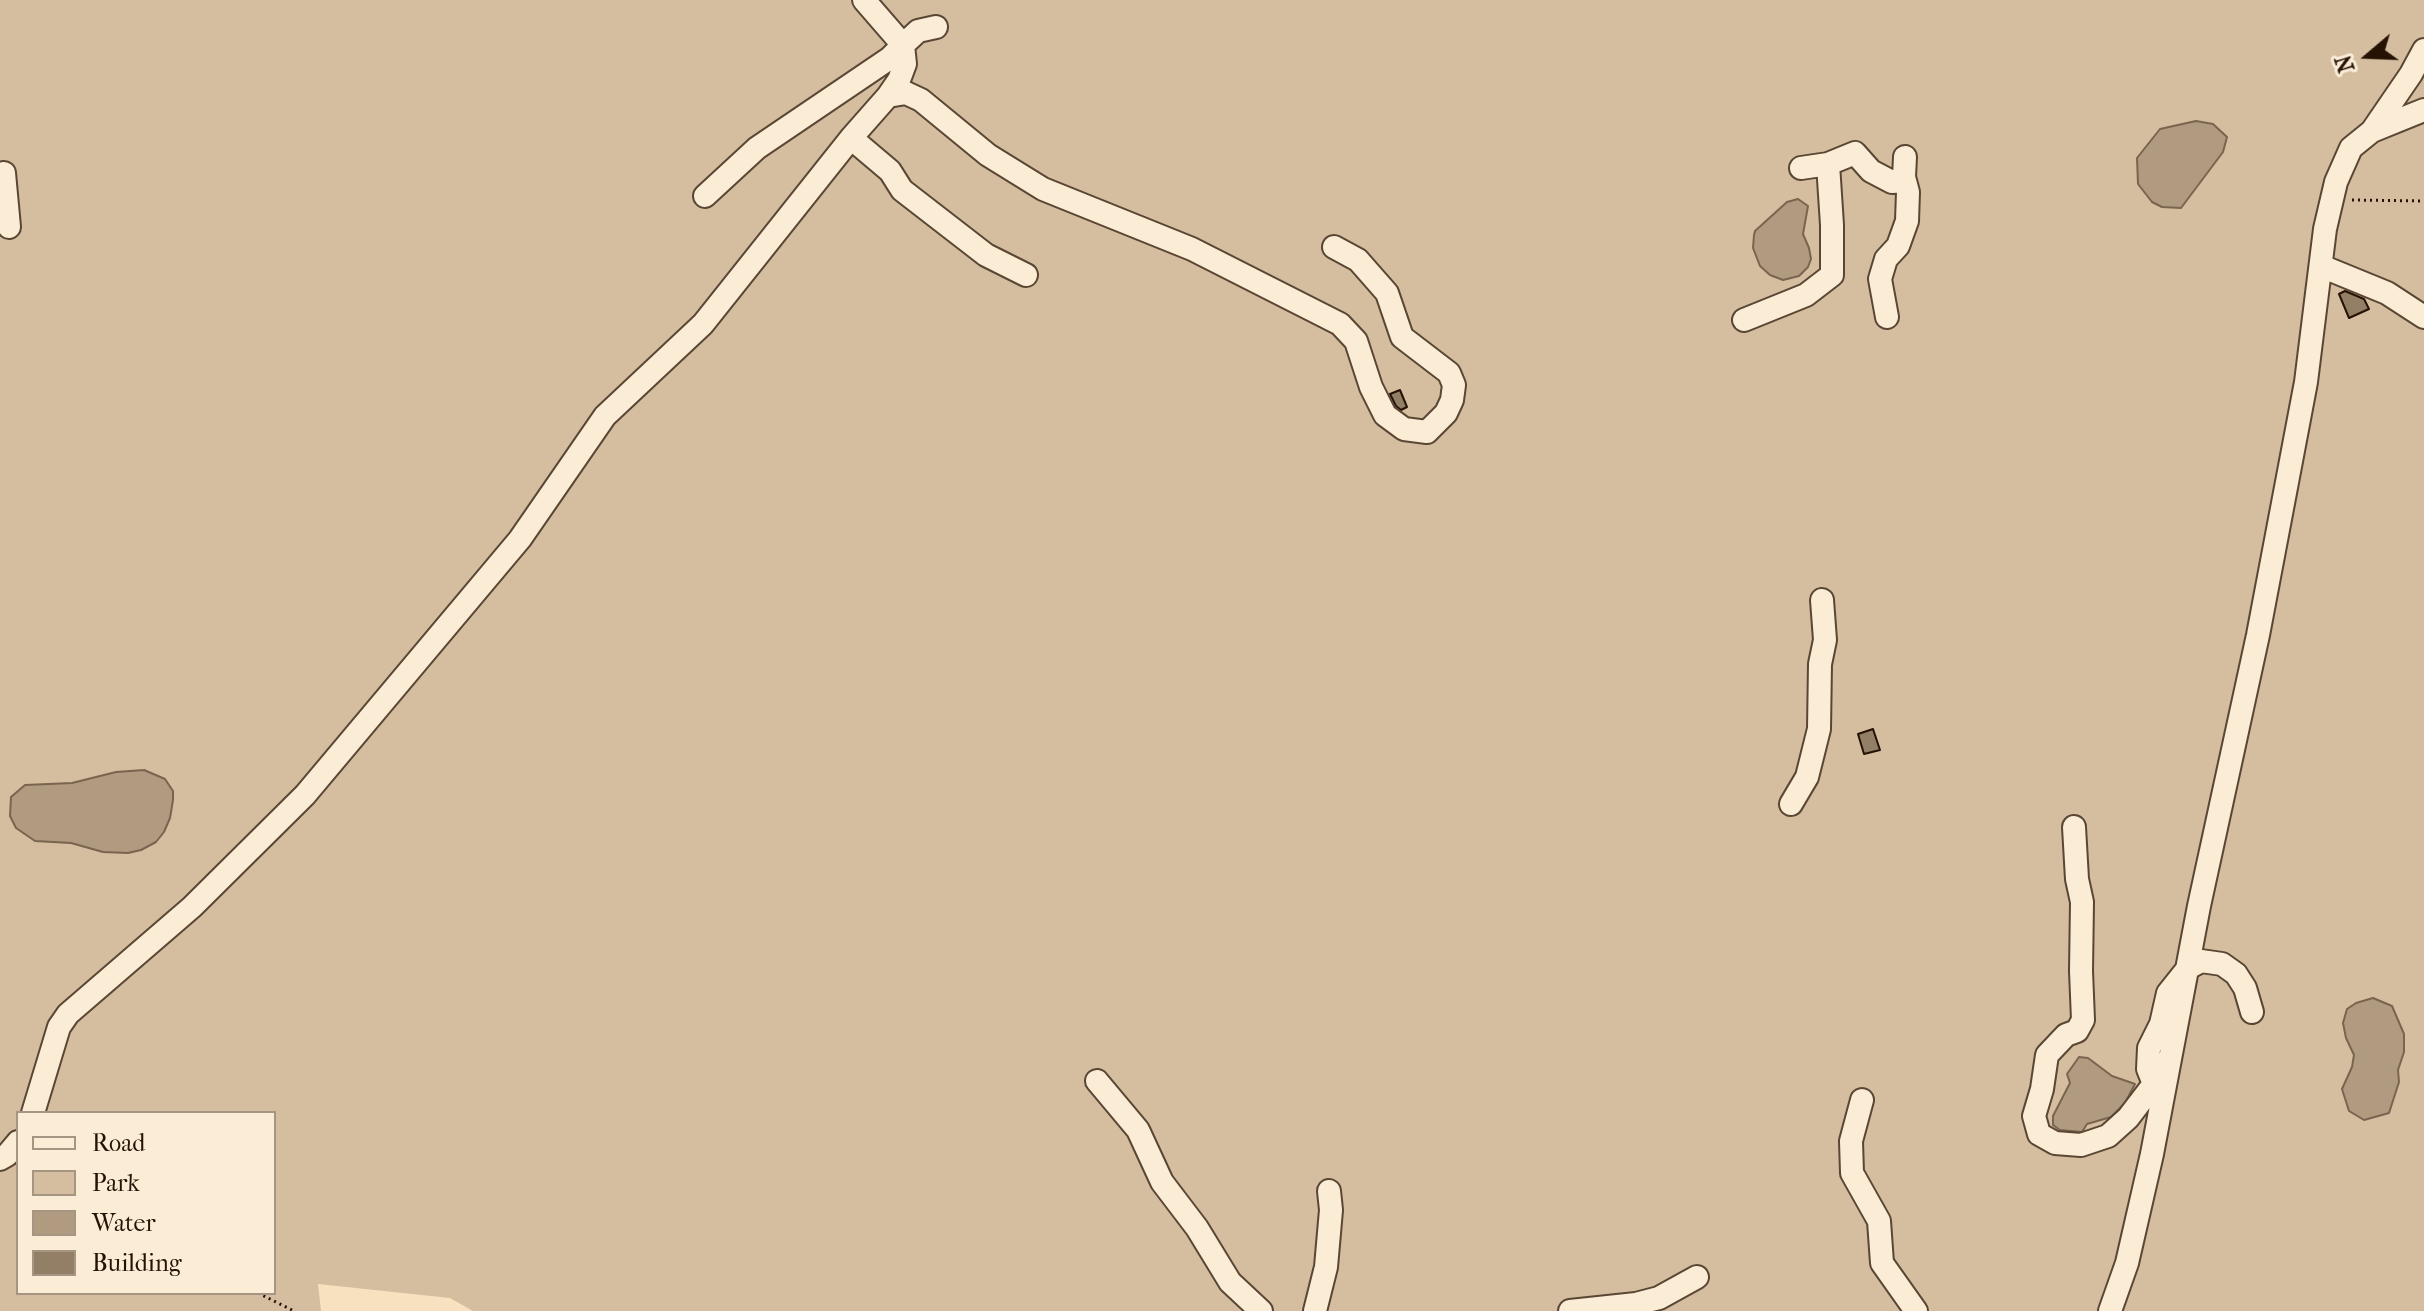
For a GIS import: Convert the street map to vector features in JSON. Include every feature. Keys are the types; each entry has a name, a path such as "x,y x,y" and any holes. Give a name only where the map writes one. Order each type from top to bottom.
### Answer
{"lane":[{"path":"34,1111 59,1027 68,1014 192,907 262,841 305,795 520,539 605,416 703,324 888,96 905,64 903,45 864,0"},
{"path":"705,196 757,148 890,58 918,31 936,27"},
{"path":"2110,1311 2127,1263 2152,1154 2287,486 2308,368 2328,212 2336,182 2351,148 2372,131 2424,50"},
{"path":"888,96 906,93 921,100 988,155 1043,189 1192,249 1340,324 1356,341 1371,387 1385,415 1404,429 1427,432 1446,413 1452,400 1454,385 1449,373 1402,337 1387,293 1358,260 1334,247"},
{"path":"2372,131 2424,110"},
{"path":"851,138 890,171 902,190 986,255 1026,275"},
{"path":"1801,168 1828,164 1855,153 1871,171 1892,182 1905,181"},
{"path":"1887,317 1880,279 1886,259 1898,246 1907,221 1905,157"},
{"path":"1744,320 1806,295 1832,275 1828,164"},
{"path":"4,173 9,227"},
{"path":"2321,266 2387,293 2424,317"},
{"path":"1791,804 1807,777 1819,729 1820,664 1825,640 1822,600"},
{"path":"2074,827 2073,842 2082,902 2083,1020 2077,1031 2066,1035 2047,1055 2034,1116 2039,1134 2055,1143 2081,1145 2108,1136 2128,1118 2154,1084 2148,1069 2149,1048 2161,1024 2168,993 2188,968 2201,961 2222,964 2236,974 2245,988 2252,1012"},
{"path":"1097,1081 1138,1130 1162,1182 1197,1228 1230,1282 1261,1311"},
{"path":"1862,1100 1850,1148 1852,1173 1879,1221 1882,1263 1916,1311"},
{"path":"0,1159 16,1145"},
{"path":"1315,1311 1326,1267 1331,1210 1329,1191"},
{"path":"1570,1311 1636,1304 1659,1298 1697,1277"}],"path":[{"path":"2328,212 2333,206 2347,201 2424,201"},
{"path":"262,1295 294,1311"}],"green space":[{"path":"0,0 2424,0 2424,1311 473,1311 450,1298 318,1284 321,1311 0,1311"}],"water":[{"path":"2196,121 2213,124 2227,137 2223,152 2181,208 2162,207 2152,202 2138,184 2137,158 2160,129"},
{"path":"1798,199 1808,206 1803,234 1811,259 1799,276 1783,280 1770,275 1760,266 1753,248 1754,235 1787,202"},
{"path":"144,770 165,779 173,791 173,800 164,832 156,842 141,850 103,852 71,843 35,841 16,828 10,816 11,797 25,785 72,783 116,772"},
{"path":"2373,998 2392,1006 2404,1034 2404,1052 2389,1113 2364,1120 2349,1111 2342,1089 2354,1055 2343,1023 2347,1009"},
{"path":"2079,1057 2088,1058 2112,1076 2135,1084 2125,1103 2111,1117 2087,1124 2082,1132 2060,1130 2053,1125 2053,1116 2070,1083 2067,1074"}],"building":[{"path":"2345,291 2364,299 2369,309 2349,318 2339,294"},
{"path":"1400,390 1407,407 1401,410 1390,394"},
{"path":"1873,729 1880,750 1864,754 1858,734"}]}
